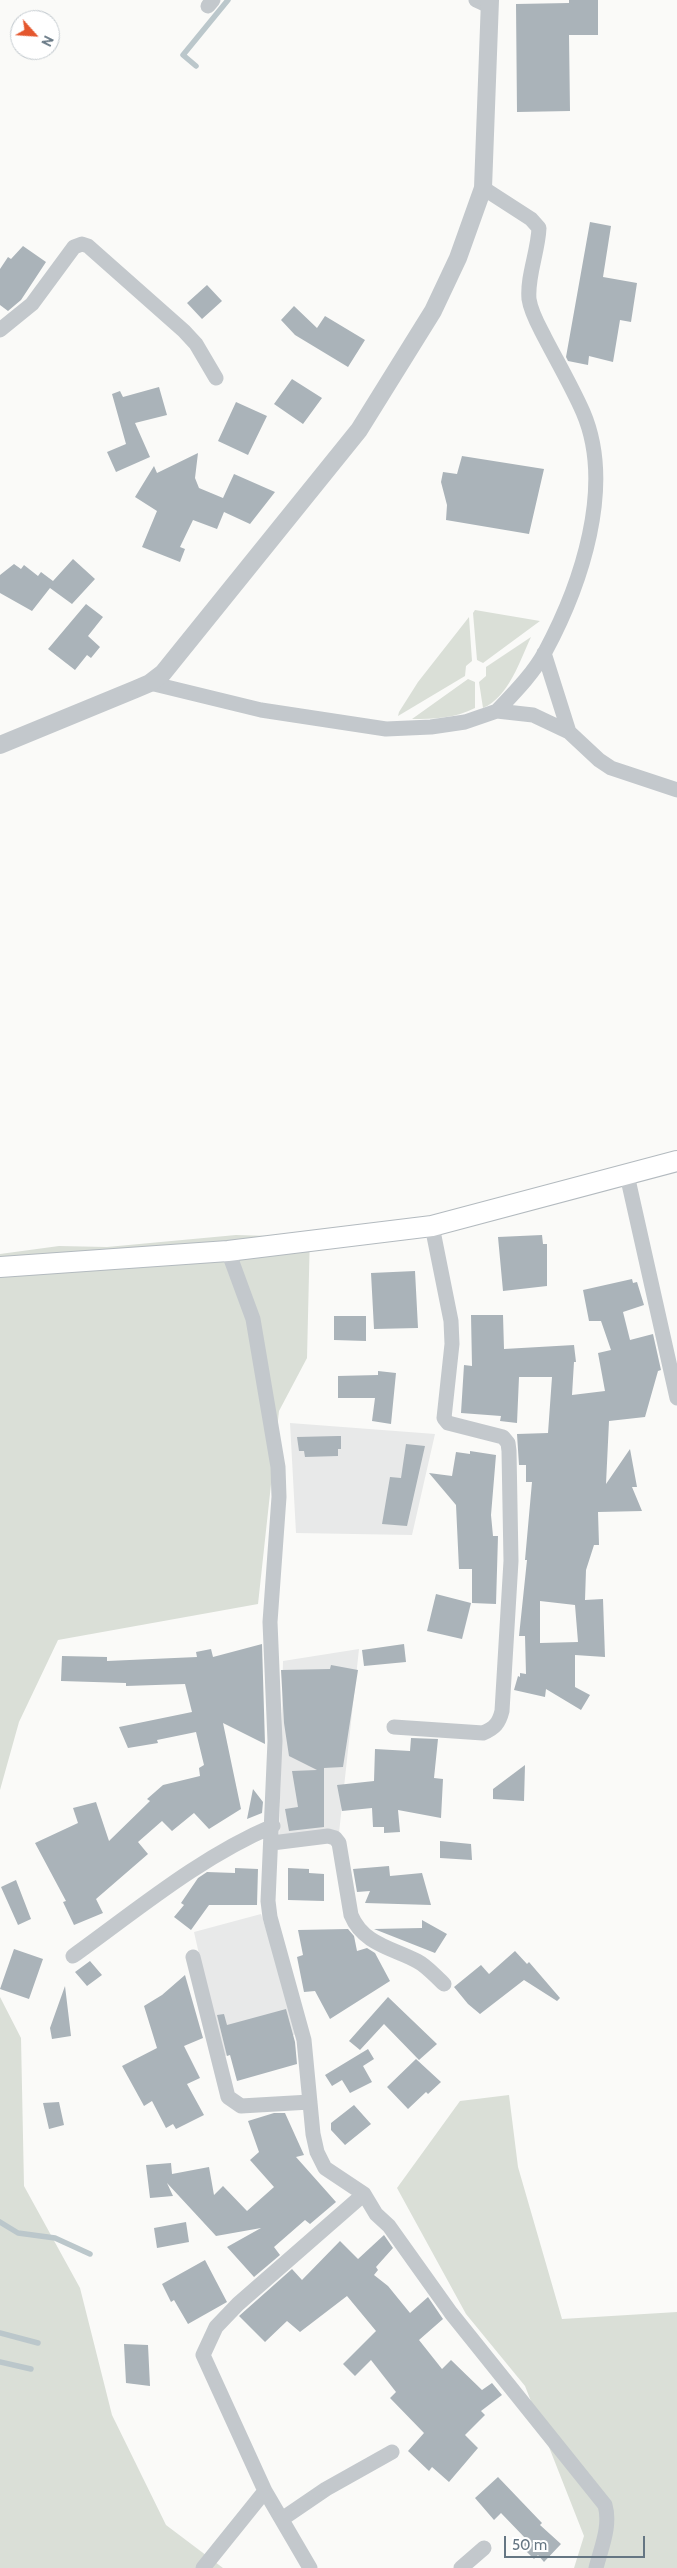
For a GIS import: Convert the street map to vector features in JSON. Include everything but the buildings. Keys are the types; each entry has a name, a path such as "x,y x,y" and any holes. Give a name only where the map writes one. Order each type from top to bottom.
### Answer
{"main road":[{"path":"0,1267 228,1251 432,1226 677,1161"}],"street":[{"path":"0,745 150,683 174,662 359,430 433,310 458,258 483,188 485,2"},
{"path":"483,188 531,219 539,228 529,288 532,312 583,413 594,444 597,470 588,545 579,577 544,653 524,681 497,711"},
{"path":"0,330 32,304 74,247 82,244 88,246 184,331 196,344 216,378"},
{"path":"544,653 570,732"},
{"path":"150,683 252,708 386,729 430,727 466,722 497,711 533,716 570,732 599,760 611,768 677,790"},
{"path":"627,1175 677,1398"},
{"path":"394,1727 483,1733 494,1728 502,1711 511,1560 508,1444 503,1437 448,1423 444,1418 452,1344 451,1321 432,1226"},
{"path":"228,1251 253,1319 278,1467 279,1497 270,1622 275,1741 273,1826 268,1901 270,1917 304,2040 317,2152 325,2168 364,2194 376,2214 389,2226 451,2313 605,2506 608,2515 607,2527 596,2568"},
{"path":"73,1956 191,1872 252,1835 273,1826"},
{"path":"272,1843 328,1836 335,1838 339,1843 351,1915 355,1925 372,1941 418,1962 444,1984"},
{"path":"193,1957 228,2097 241,2106 310,2102"},
{"path":"310,2568 265,2490 203,2355 216,2327 238,2304 364,2194"},
{"path":"282,2519 326,2489 392,2452"},
{"path":"203,2568 265,2490"},
{"path":"461,2568 484,2548"}],"shaded area":[{"path":"475,610 540,621 483,663 477,660 473,613"},
{"path":"469,617 472,661 466,666 465,676 398,716 418,682"},
{"path":"531,637 507,687 492,703 483,708 479,682 486,676 486,667"},
{"path":"468,679 475,682 475,708 453,716 412,719"},
{"path":"310,1232 307,1358 279,1411 258,1604 58,1640 19,1722 0,1790 0,1254 59,1246 107,1247 236,1235 272,1236"},
{"path":"290,1423 435,1434 412,1535 296,1533"},
{"path":"359,1649 339,1833 279,1843 283,1661"},
{"path":"261,1914 300,2033 225,2056 213,2016 194,1932"},
{"path":"0,1997 21,2038 24,2186 80,2288 112,2415 166,2525 223,2568 0,2568"},
{"path":"509,2095 518,2167 562,2319 677,2312 677,2568 574,2568 584,2536 525,2386 466,2314 397,2188 460,2101"}],"waterway":[{"path":"196,66 183,55 228,0"},
{"path":"0,2222 18,2233 55,2238 90,2254"},
{"path":"0,2333 38,2343"},
{"path":"0,2362 31,2369"}]}
